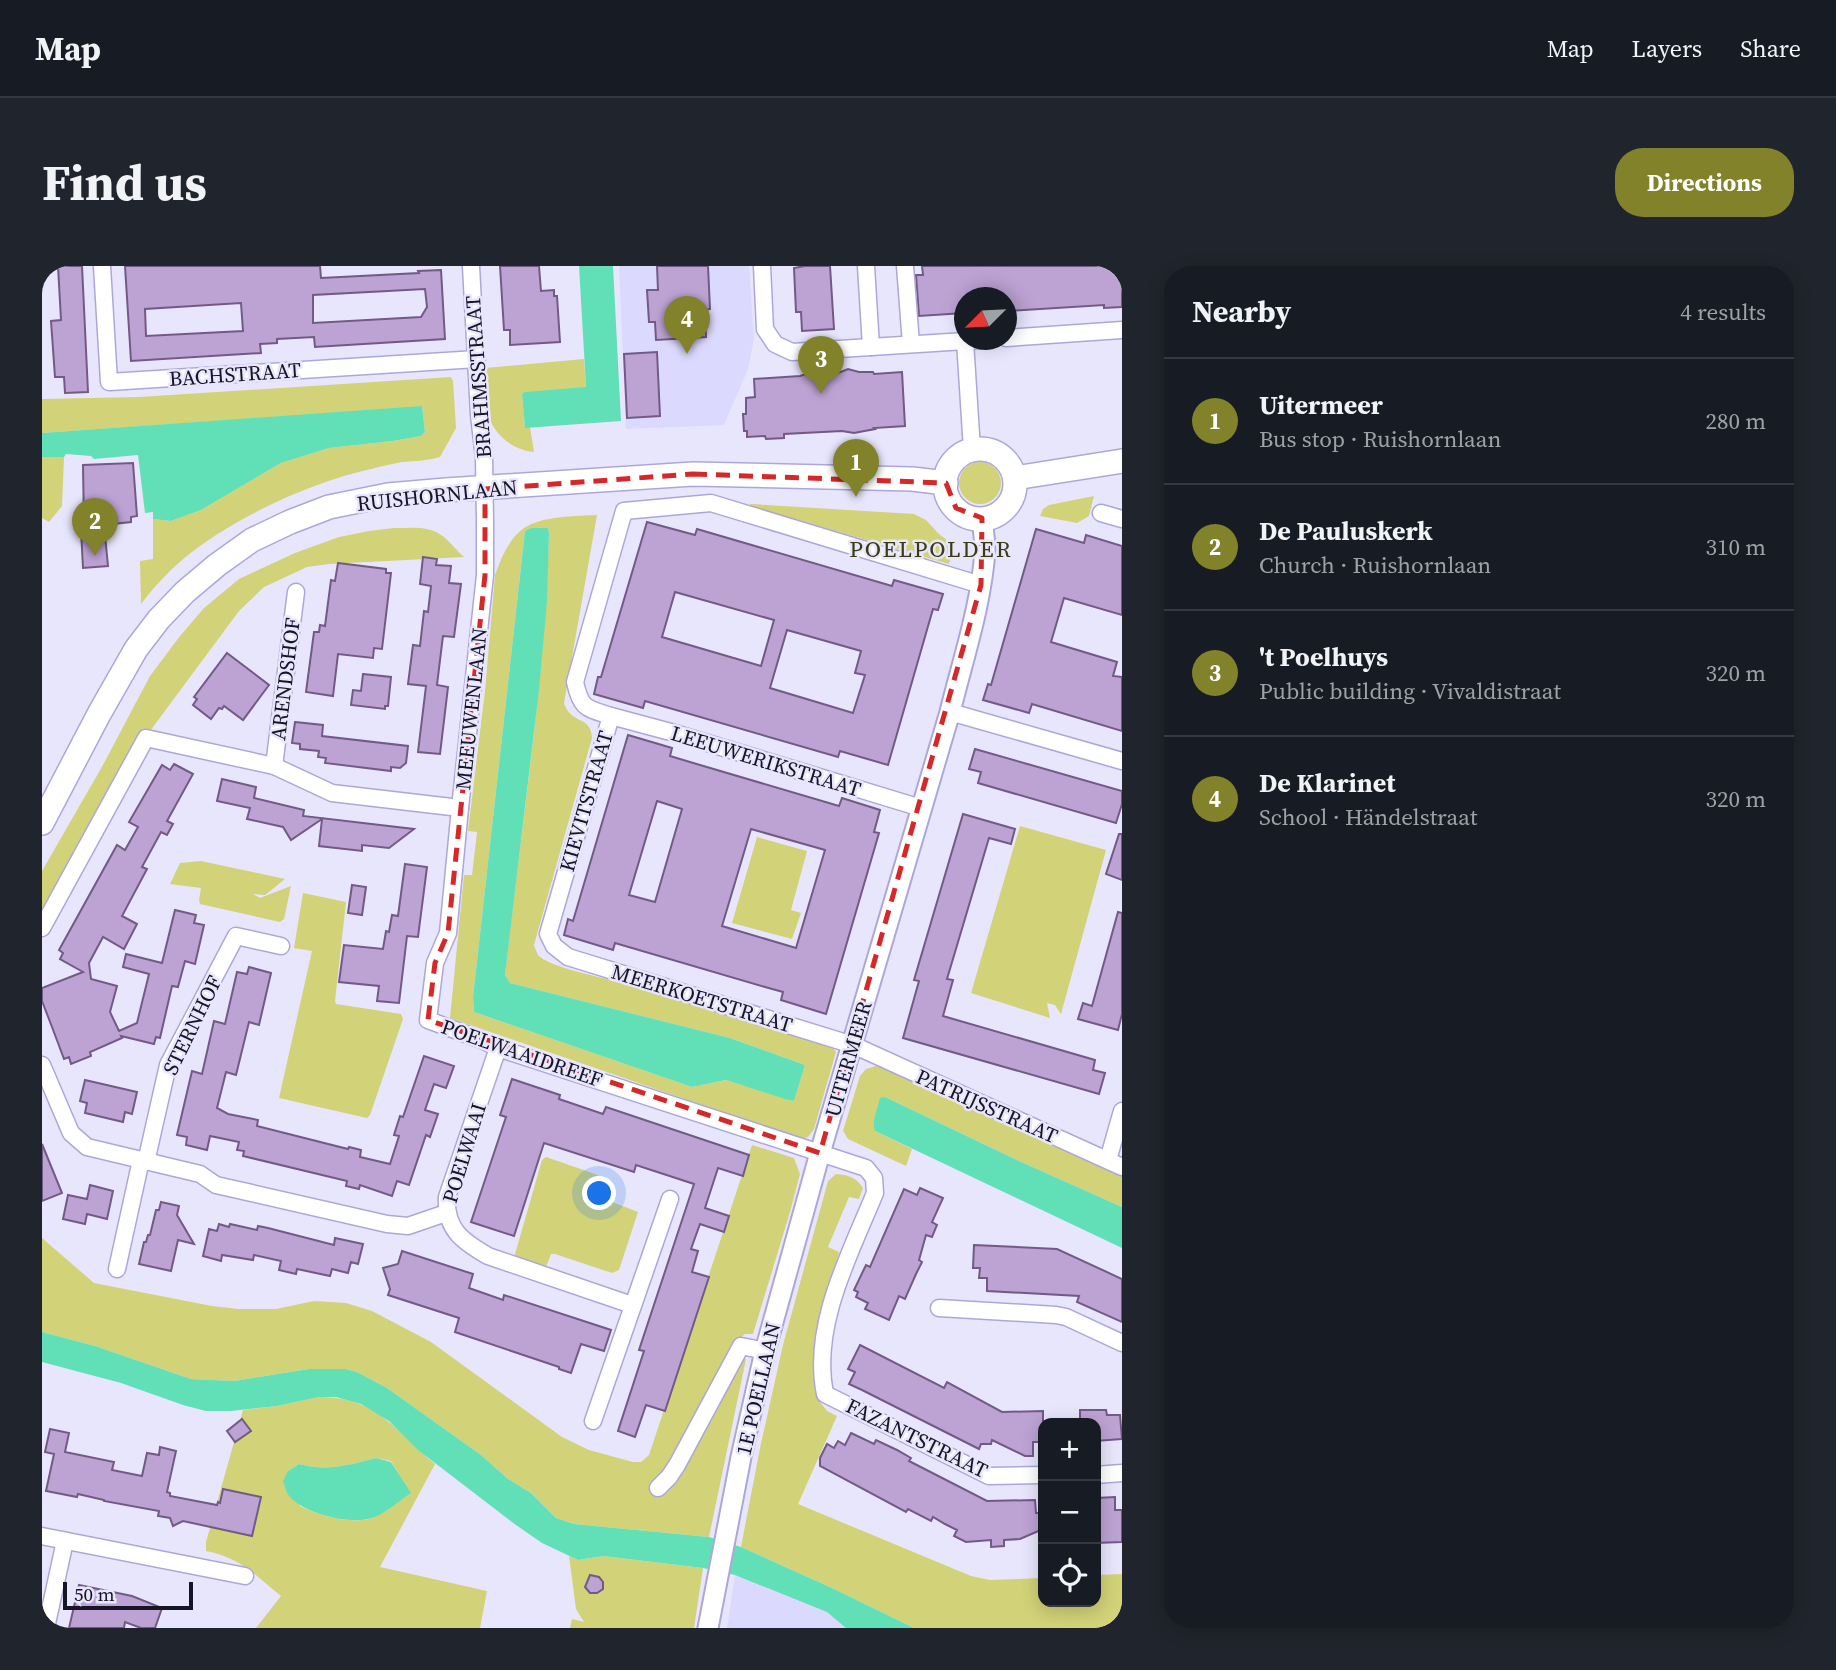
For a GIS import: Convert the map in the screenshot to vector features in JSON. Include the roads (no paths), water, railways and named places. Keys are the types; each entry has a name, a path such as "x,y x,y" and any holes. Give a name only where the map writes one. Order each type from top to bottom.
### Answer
{"main road":[{"path":"984,449 1000,455 1011,467 1015,478 1013,496 1007,506 993,516 968,516 956,508 948,497 948,470 960,456 972,450 984,449"},
{"path":"1015,478 1122,461"},
{"name":"RUISHORNLAAN","path":"42,823 136,649 159,619 185,592 252,540 329,507 388,495 693,474 912,479 946,483"}],"street":[{"name":"BACHSTRAAT","path":"102,266 109,382 477,359"},
{"name":"BRAHMSSTRAAT","path":"471,266 485,489"},
{"path":"762,266 765,329 775,344 792,352 954,341"},
{"path":"866,266 872,347"},
{"path":"905,266 911,344"},
{"path":"1017,337 1122,330"},
{"path":"972,450 973,350"},
{"name":"MEEUWENLAAN","path":"42,928 146,738 274,766 332,793 460,808 485,575 485,489"},
{"name":"KIEVITSTRAAT","path":"554,946 548,934 611,716 588,709 579,698 575,682 624,511 710,503 981,585"},
{"path":"1101,513 1122,519"},
{"name":"UITERMEER","path":"820,1153 950,712 981,585 985,551 982,518"},
{"name":"ARENDSHOF","path":"274,766 296,592"},
{"path":"950,712 1122,761"},
{"name":"LEEUWERIKSTRAAT","path":"611,716 921,808"},
{"name":"POELWAAIDREEF","path":"460,808 448,933 435,963 428,1020 498,1048 820,1153"},
{"name":"STERNHOF","path":"144,1161 168,1065 236,936 281,946"},
{"name":"MEERKOETSTRAAT","path":"554,946 568,957 853,1045"},
{"name":"PATRIJSSTRAAT","path":"853,1045 1115,1163"},
{"name":"POELWAAI","path":"498,1048 447,1198 446,1213 456,1233 469,1245 488,1256 632,1305"},
{"path":"42,1065 71,1133 87,1147 200,1174 216,1185 379,1223 408,1226 446,1213"},
{"path":"1115,1163 1122,1111"},
{"name":"1E POELLAAN","path":"708,1628 741,1457 765,1351 820,1153"},
{"name":"FAZANTSTRAAT","path":"820,1153 866,1168 874,1178 875,1193 831,1302 822,1377 825,1394 989,1476 1038,1475"},
{"path":"117,1269 144,1161"},
{"path":"593,1421 670,1199"},
{"path":"939,1308 1056,1315 1122,1343"},
{"path":"658,1488 677,1465 741,1346 765,1351"},
{"path":"1101,1475 1122,1473"},
{"path":"42,1536 245,1576"},
{"path":"46,1628 65,1541"}],"place":[{"name":"De Klarinet","path":"687,354"},
{"name":"'t Poelhuys","path":"821,394"},
{"name":"Uitermeer","path":"856,497"},
{"name":"De Pauluskerk","path":"95,556"}],"district":[{"name":"POELPOLDER","path":"931,549"}]}
